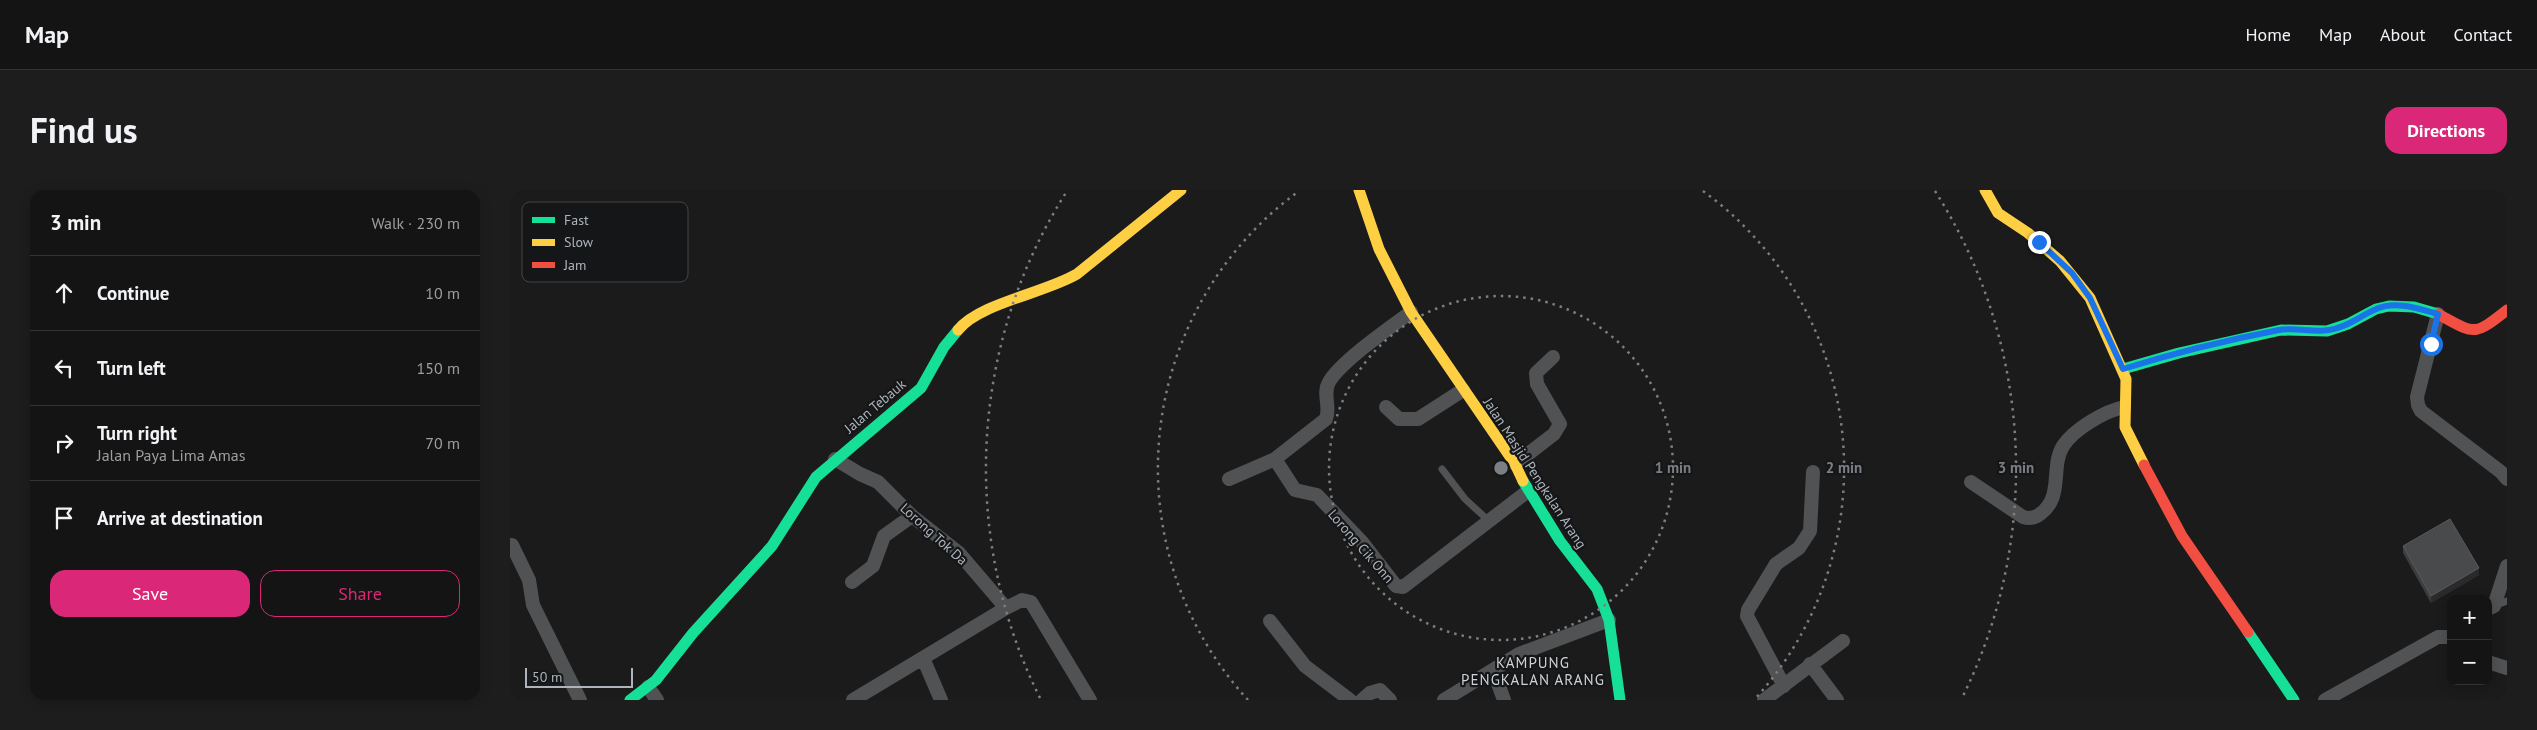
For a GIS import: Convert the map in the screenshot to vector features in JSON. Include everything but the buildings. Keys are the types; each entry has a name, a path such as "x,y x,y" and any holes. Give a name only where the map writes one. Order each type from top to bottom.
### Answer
{"street":[{"name":"Jalan Tebauk","path":"630,700 648,687 693,632 772,546 816,477 921,388 949,341 964,324 988,310 1046,289 1070,278 1181,190"},
{"name":"Jalan Masjid Pengkalan Arang","path":"1359,190 1379,249 1411,312 1463,390 1516,464 1528,491 1560,542 1597,590 1609,620 1620,700"},
{"path":"1985,190 1990,204 1998,213 2028,233 2060,262 2090,298 2126,379 2125,427 2130,439 2182,536 2294,700"},
{"path":"2123,369 2180,353 2281,330 2327,331 2348,324 2376,309 2389,306 2414,307 2438,314 2466,329 2474,331 2483,329 2507,310"},
{"path":"1230,479 1275,459 1326,419 1329,412 1325,394 1329,381 1357,354 1411,312"},
{"path":"2438,314 2417,397 2418,405 2421,411 2501,472 2507,479"},
{"path":"1516,464 1554,434 1560,424 1537,384 1536,373 1553,357"},
{"path":"1386,407 1399,419 1418,419 1463,390"},
{"path":"1971,482 2023,517 2028,519 2036,516 2046,510 2052,500 2059,457 2067,441 2101,414 2124,407"},
{"name":"Lorong Tok Da","path":"835,459 878,482 912,516 959,553 1006,608"},
{"name":"Lorong Cik Onn","path":"1275,459 1294,490 1317,495 1362,542 1396,586 1403,587 1528,491"},
{"path":"1784,686 1747,616 1748,610 1776,564 1799,548 1810,531 1813,472"},
{"path":"852,582 873,566 884,536 912,516"},
{"path":"512,545 529,580 533,604 580,700"},
{"path":"2496,606 2507,566"},
{"path":"853,700 1022,600 1031,602 1090,700"},
{"path":"1444,700 1519,654 1609,620"},
{"path":"1270,621 1305,666 1350,700"},
{"path":"2325,700 2447,635"},
{"path":"1764,700 1842,641"},
{"path":"924,658 941,700"},
{"path":"2492,663 2507,668"},
{"path":"1810,664 1838,700"},
{"path":"1493,670 1504,700"},
{"path":"648,687 657,700"},
{"path":"1362,700 1370,693 1380,690 1390,700"}],"lane":[{"path":"1442,469 1465,499 1489,521"}],"traffic: fast":[{"path":"2123,369 2179,353 2281,330 2327,331 2348,324 2376,309 2389,306 2414,307 2438,314"},
{"path":"630,700 656,680 693,633 772,546 816,477 921,388 944,347 958,330"},
{"path":"1523,481 1560,541 1597,589 1609,620 1620,700"},
{"path":"2248,632 2294,700"}],"traffic: slow":[{"path":"958,330 968,321 997,305 1064,281 1077,274 1181,190"},
{"path":"1359,190 1379,249 1411,312 1515,464 1523,481"},
{"path":"1985,190 1998,213 2028,233 2060,261 2090,298 2126,379 2125,427 2144,465"}],"traffic: jam":[{"path":"2438,314 2460,326 2474,330 2487,325 2507,310"},
{"path":"2144,465 2182,536 2248,632"}],"district":[{"name":"KAMPUNG PENGKALAN ARANG","path":"1533,672"}],"route":[{"path":"2039,242 2072,273 2090,298 2123,369 2180,353 2281,330 2327,331 2348,324 2376,309 2399,305 2438,314 2431,344"}]}
